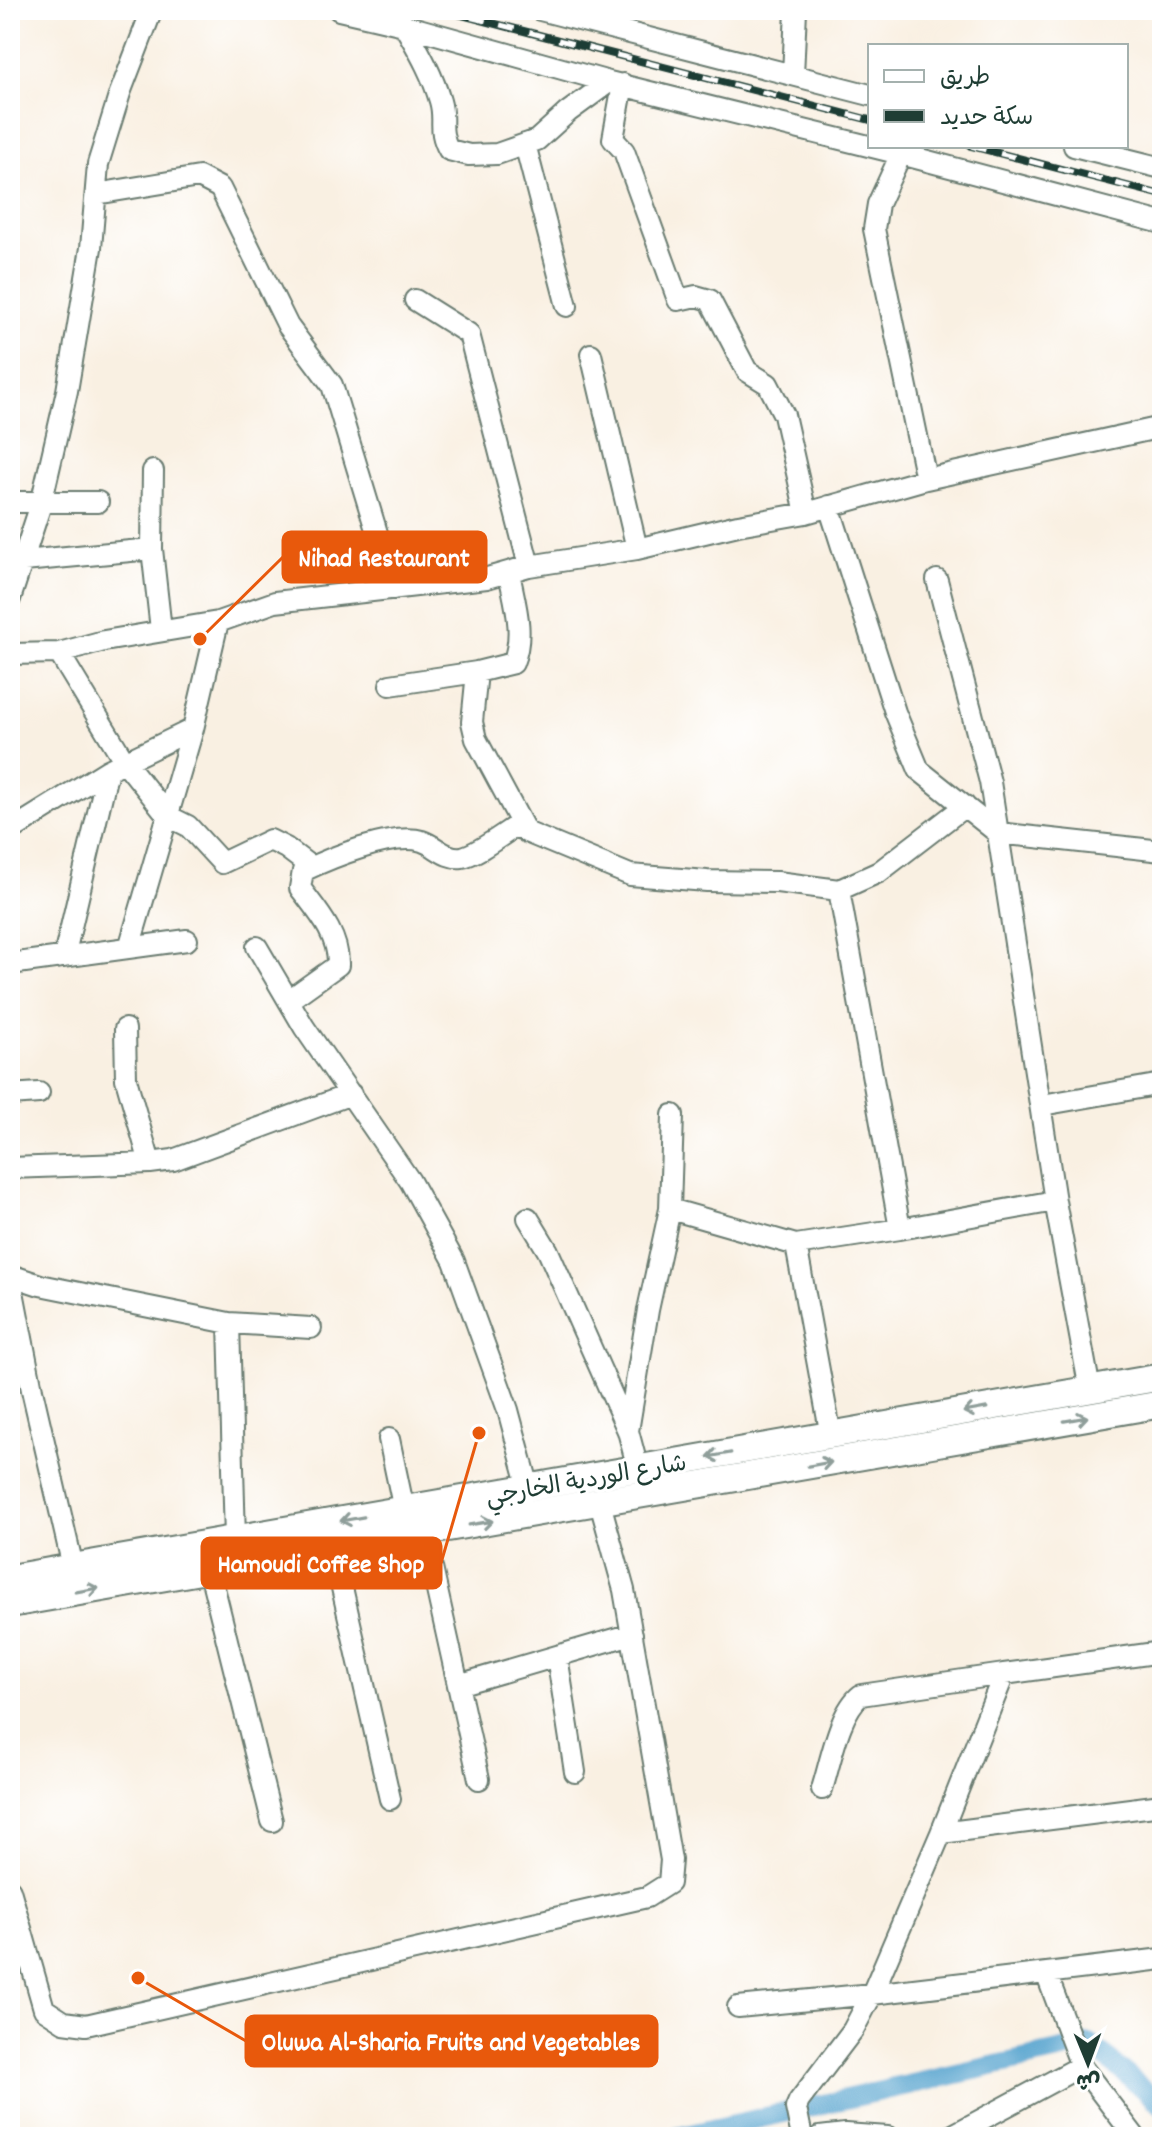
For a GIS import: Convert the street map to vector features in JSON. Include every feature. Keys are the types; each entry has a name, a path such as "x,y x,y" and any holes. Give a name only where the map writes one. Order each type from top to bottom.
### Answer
{"main road":[{"name":"شارع الوردية الخارجي","path":"1042,1412 1090,1390 1162,1377"},
{"name":"شارع الوردية الخارجي","path":"10,1604 600,1503 935,1431 1042,1412 1162,1404"},
{"name":"شارع الوردية الخارجي","path":"10,1578 831,1436 935,1431"}],"street":[{"path":"10,599 16,562 41,504 69,377 91,248 98,164 115,108 152,10"},
{"path":"339,10 868,146"},
{"path":"540,10 868,94"},
{"path":"793,75 796,10"},
{"path":"404,25 428,67 441,105 441,136 449,150 469,155 497,154 537,140 568,112 616,83"},
{"path":"616,83 613,139 624,151 678,300 696,296 710,300 747,371 768,384 784,415 806,513"},
{"path":"525,144 567,306"},
{"path":"877,148 1162,223"},
{"path":"1082,148 1162,168"},
{"path":"901,154 878,204 874,229 926,479"},
{"path":"96,194 199,177 220,188 288,326 332,385 394,589"},
{"path":"415,300 469,334 529,566"},
{"path":"591,354 637,549"},
{"path":"10,654 59,653 161,630 218,622 275,602 430,586 637,549 738,525 806,513 926,479 1162,427"},
{"path":"153,471 152,549 161,630"},
{"path":"10,502 98,502"},
{"path":"829,506 895,712 919,770 998,833 1162,851"},
{"path":"16,562 152,549"},
{"path":"390,685 477,672 513,663 519,649 519,625 509,573"},
{"path":"937,580 990,782 1055,1201 1090,1390"},
{"path":"129,948 193,729 218,622"},
{"path":"59,653 116,766 168,816 188,826 222,863 270,840 311,867"},
{"path":"477,672 472,722 476,739 526,832 630,875 777,882 839,890 879,872 965,806"},
{"path":"10,831 116,766 193,729"},
{"path":"64,957 116,766"},
{"path":"289,1000 338,965 339,948 300,888 303,871 341,853 400,841 421,841 450,857 465,856 521,823"},
{"path":"839,890 900,1229"},
{"path":"10,964 187,940"},
{"path":"257,947 304,1027 410,1181 454,1261 508,1410 529,1488"},
{"path":"125,1029 126,1079 150,1163"},
{"path":"1042,1105 1162,1084"},
{"path":"10,1095 39,1093"},
{"path":"10,1168 173,1160 351,1094"},
{"path":"628,1431 648,1310 670,1209 673,1115"},
{"path":"670,1209 796,1245 1055,1201"},
{"path":"528,1218 548,1251 628,1431 638,1469"},
{"path":"796,1245 831,1436"},
{"path":"73,1567 32,1390 10,1276 40,1285 229,1323 311,1328"},
{"path":"229,1323 235,1539"},
{"path":"389,1439 404,1510"},
{"path":"10,1890 44,2009 64,2022 86,2025 647,1897 669,1883 671,1860 632,1634 624,1590 600,1503"},
{"path":"424,1532 479,1779"},
{"path":"333,1548 390,1799"},
{"path":"209,1568 272,1821"},
{"path":"458,1685 632,1634"},
{"path":"822,1789 845,1716 851,1702 861,1695 1162,1652"},
{"path":"557,1656 575,1772"},
{"path":"800,2123 799,2101 853,2030 872,1994 1004,1674"},
{"path":"941,1833 1162,1805"},
{"path":"738,2007 1162,1959"},
{"path":"1046,1973 1081,2066 1135,2137"},
{"path":"949,2137 1081,2066"},
{"path":"820,2137 845,2134 888,2137"}],"waterway":[{"path":"677,2137 1090,2044 1162,2105"}],"railway":[{"path":"442,10 868,119"},
{"path":"979,148 1162,195"}],"place":[{"name":"Nihad Restaurant","path":"200,639"},
{"name":"Hamoudi Coffee Shop","path":"479,1433"},
{"name":"Oluwa Al-Sharia Fruits and Vegetables","path":"138,1978"}]}
